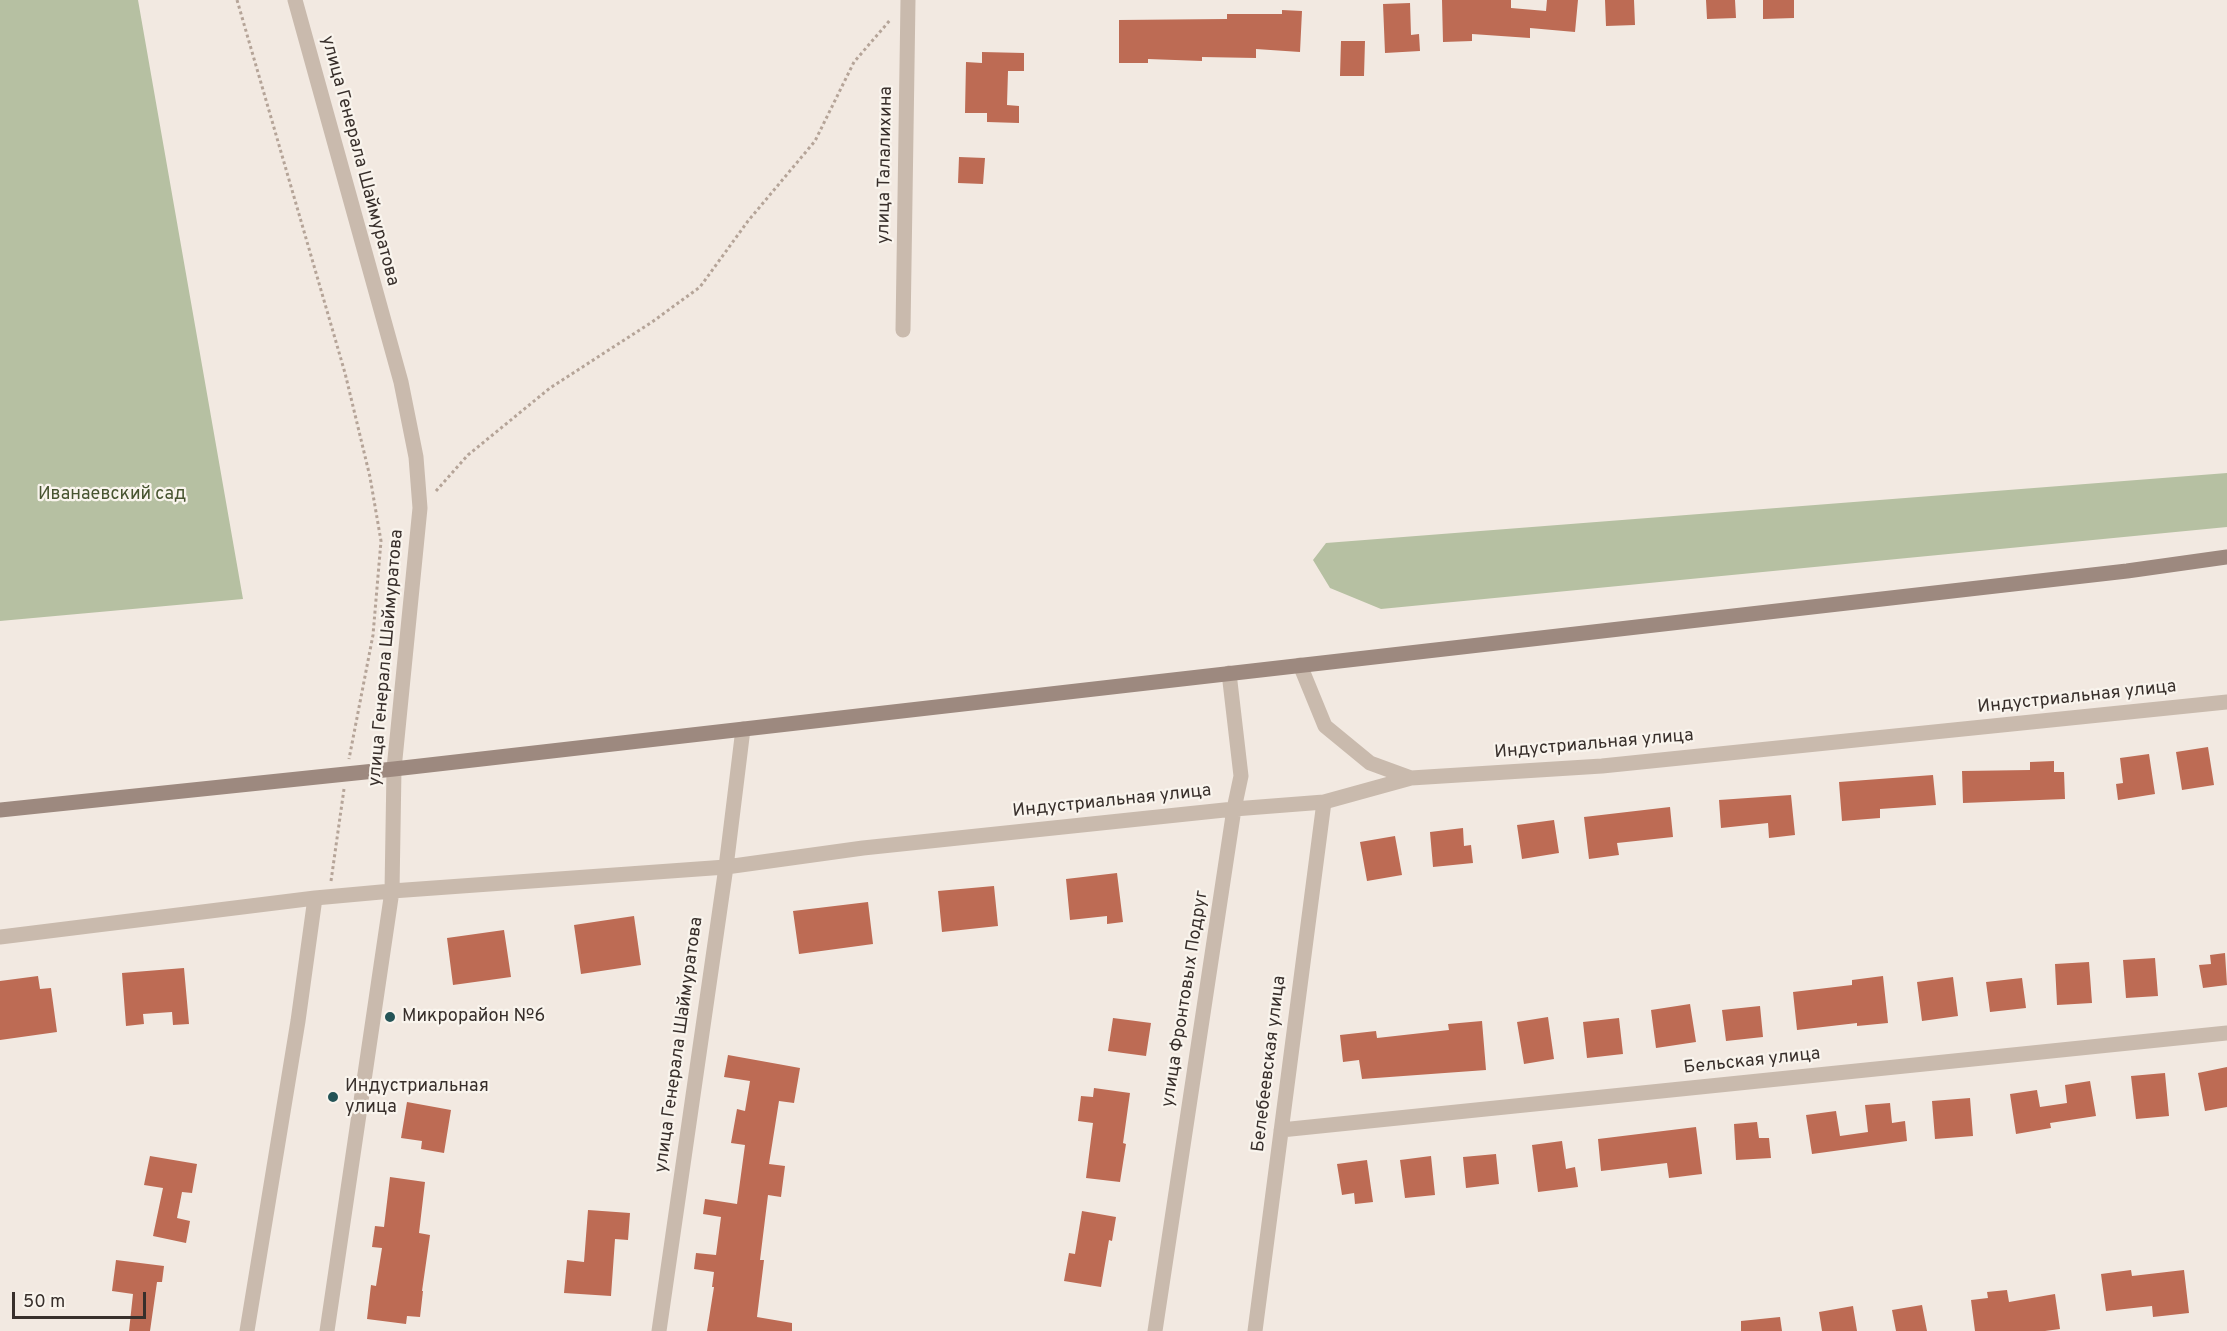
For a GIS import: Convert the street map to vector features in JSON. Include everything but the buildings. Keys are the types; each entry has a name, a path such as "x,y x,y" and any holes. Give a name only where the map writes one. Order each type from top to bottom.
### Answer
{"street":[{"name":"улица Генерала Шаймуратова","path":"295,0 401,382 416,457 420,508 394,769 392,891 327,1331"},
{"name":"улица Талалихина","path":"903,330 908,0"},
{"path":"0,810 394,769 2127,571 2227,557"},
{"path":"1300,665 1325,726 1370,763 1411,778"},
{"name":"улица Фронтовых Подруг","path":"1155,1331 1240,776 1229,673"},
{"name":"Индустриальная улица","path":"0,937 322,898 726,867 863,848 1324,801 1411,778 1602,766 2227,702"},
{"name":"улица Генерала Шаймуратова","path":"659,1331 726,867 743,729"},
{"name":"Белебеевская улица","path":"1255,1331 1324,801"},
{"path":"247,1331 298,1021 322,898"},
{"name":"Бельская улица","path":"1281,1130 2227,1033"}],"path":[{"path":"237,0 345,373 370,477 381,541 373,635 322,898"},
{"path":"420,508 468,456 550,388 652,322 700,286 748,221 815,141 854,62 892,18"}],"green space":[{"name":"Иванаевский сад","path":"0,0 138,0 243,599 0,621"},
{"path":"2227,473 2227,527 1381,609 1330,588 1313,560 1326,543"}],"place":[{"name":"Микрорайон №6","path":"390,1017"},
{"name":"Индустриальная улица","path":"333,1097"}]}
